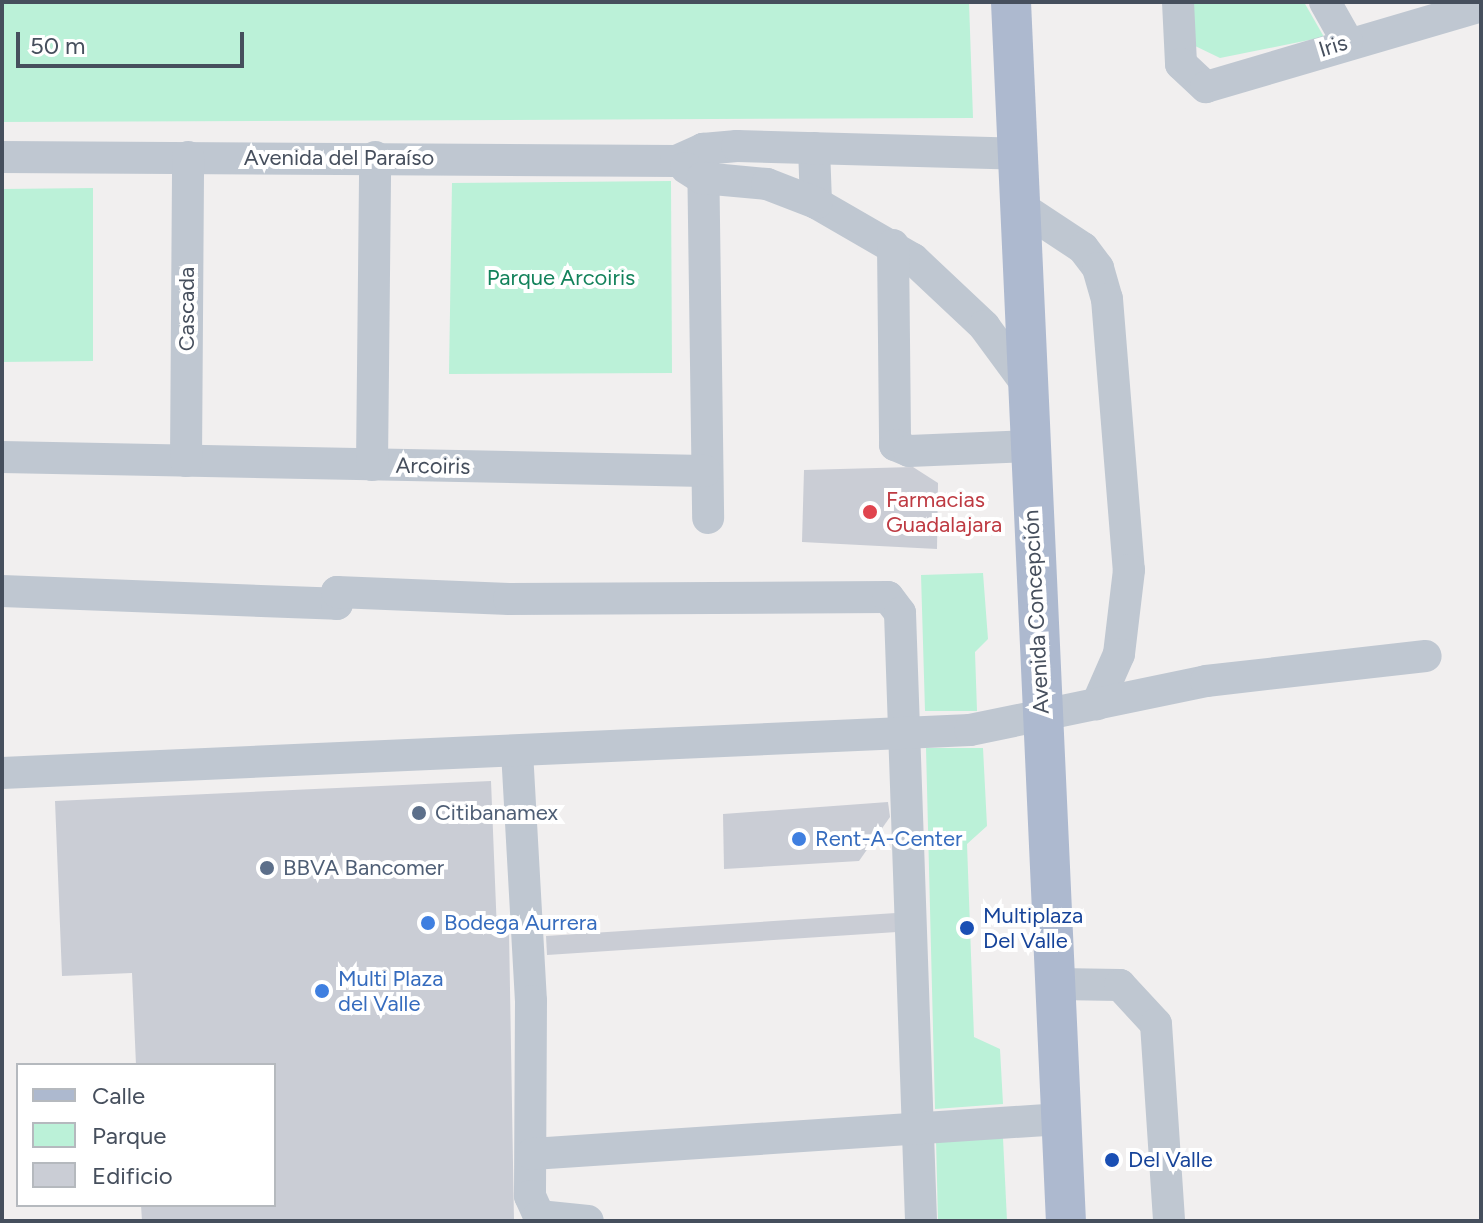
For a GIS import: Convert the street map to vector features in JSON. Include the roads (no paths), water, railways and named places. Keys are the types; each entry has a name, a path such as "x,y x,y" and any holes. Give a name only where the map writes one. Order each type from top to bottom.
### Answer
{"main road":[{"name":"Avenida Concepción","path":"1011,2 1028,446 1058,984 1066,1221"}],"street":[{"name":"Iris","path":"1178,2 1181,64 1189,78 1206,87 1347,41 1481,6"},
{"path":"1325,2 1347,41"},
{"name":"Avenida del Paraíso","path":"2,157 375,157 693,163 814,148 1019,154"},
{"path":"814,148 816,203"},
{"name":"Cascada","path":"186,461 188,157"},
{"name":"Arcoiris","path":"375,157 372,465 705,471"},
{"name":"Avenida del Paraíso","path":"693,163 767,184 816,203 893,245 956,295 1026,383"},
{"path":"693,163 708,518"},
{"path":"1021,207 1083,248 1098,268 1107,299 1129,570 1119,654 1097,704"},
{"path":"893,245 895,445 909,451 1028,446"},
{"path":"2,457 372,465"},
{"path":"2,591 337,604 337,592 509,599 888,597 900,613 921,1221"},
{"path":"2,773 970,730 1206,681 1426,656"},
{"path":"517,751 534,1211 545,1218 588,1221"},
{"path":"1058,984 1120,985 1142,1001 1156,1024 1169,1221"},
{"path":"532,1154 1061,1119"}],"place":[{"name":"Farmacias Guadalajara","path":"870,512"},
{"name":"Citibanamex","path":"419,813"},
{"name":"Rent-A-Center","path":"799,839"},
{"name":"BBVA Bancomer","path":"267,868"},
{"name":"Bodega Aurrera","path":"428,923"},
{"name":"Multiplaza Del Valle","path":"967,928"},
{"name":"Multi Plaza del Valle","path":"322,991"},
{"name":"Del Valle","path":"1112,1160"}],"park label":[{"name":"Parque Arcoiris","path":"561,278"}]}
